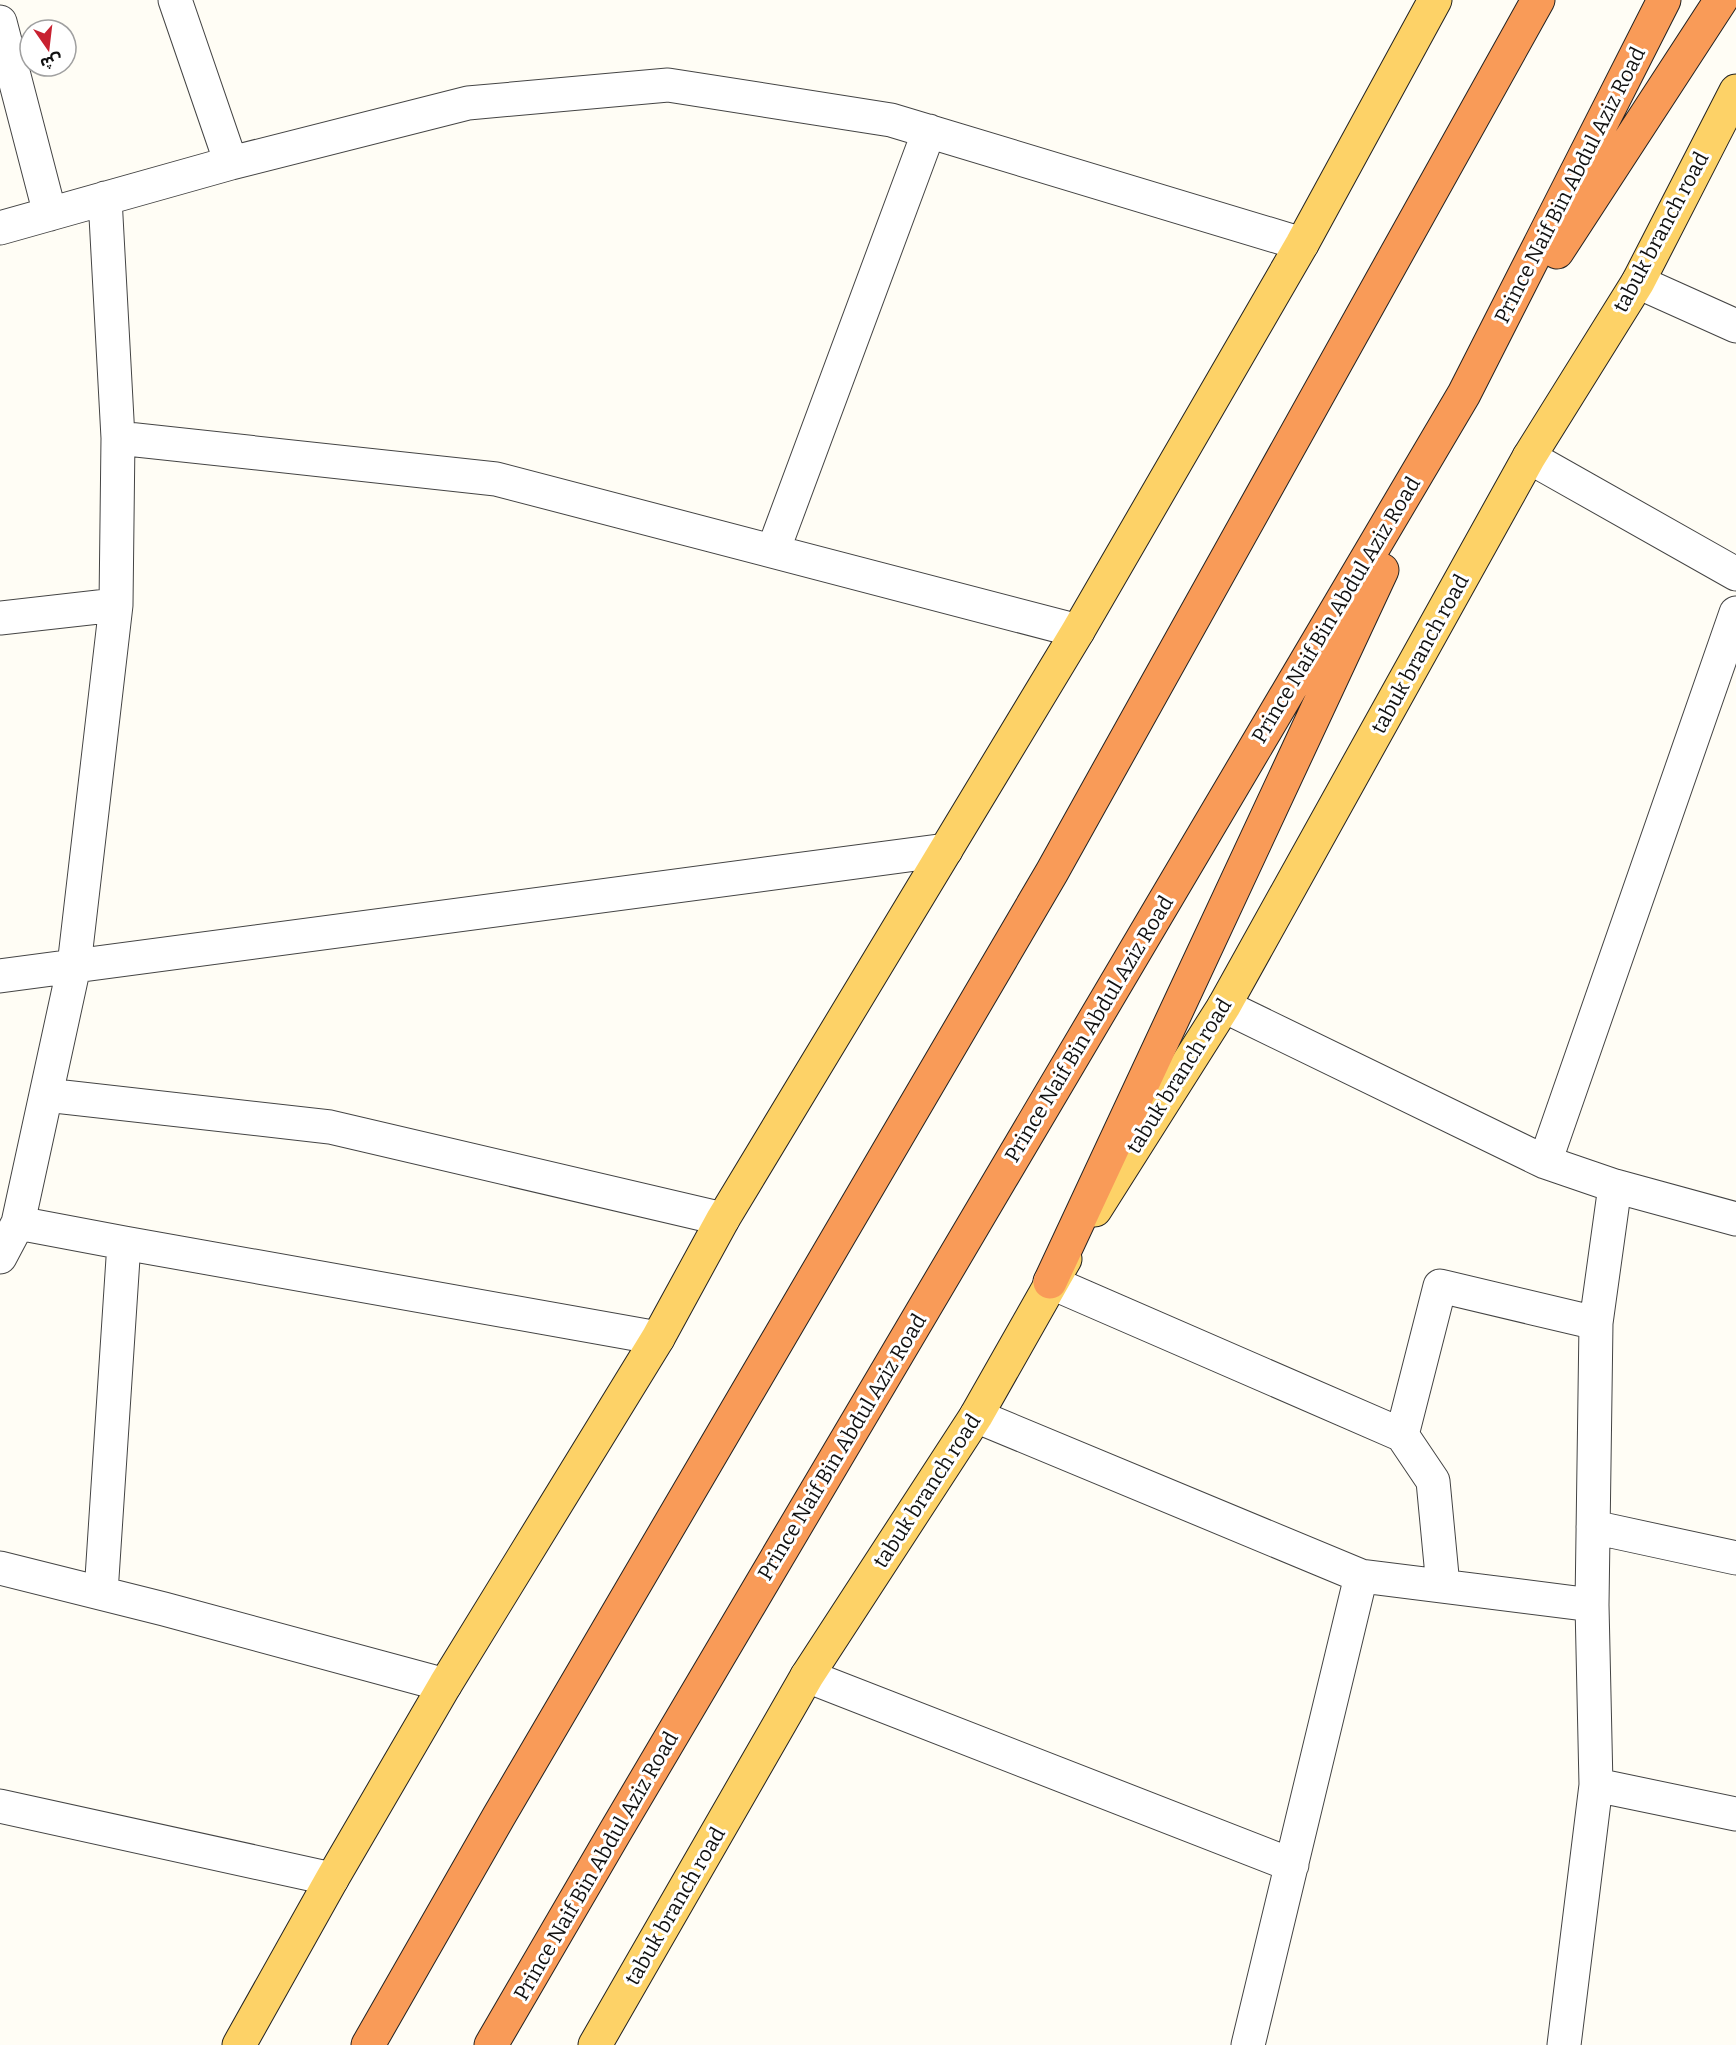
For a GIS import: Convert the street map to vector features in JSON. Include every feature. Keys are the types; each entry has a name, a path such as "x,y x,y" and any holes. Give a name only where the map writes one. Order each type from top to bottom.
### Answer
{"highway":[{"path":"368,2045 1052,872 1538,0"},
{"name":"Prince Naif Bin Abdul Aziz Road","path":"491,2045 1464,394 1664,0"},
{"path":"1050,1282 1464,394 1721,0"}],"main road":[{"path":"239,2045 445,1685 658,1338 723,1219 1078,631 1302,244 1435,0"},
{"name":"tabuk branch road","path":"595,2045 807,1676 976,1416 1050,1282 1224,1006 1529,458 1638,282 1736,91"}],"street":[{"path":"175,0 231,163"},
{"path":"0,22 50,214"},
{"path":"0,228 231,163 468,103 668,85 891,120 1302,244"},
{"path":"773,551 929,131"},
{"path":"0,1257 18,1223 74,966 116,605 118,438 105,198"},
{"path":"1638,282 1736,326"},
{"path":"118,438 496,479 1078,631"},
{"path":"1529,458 1736,574"},
{"path":"0,618 116,605"},
{"path":"1545,1162 1736,613"},
{"path":"0,976 946,850"},
{"path":"1224,1006 1545,1162 1615,1185 1736,1219"},
{"path":"46,1095 330,1127 723,1219"},
{"path":"1564,2045 1596,1785 1592,1605 1596,1323 1615,1185"},
{"path":"18,1223 658,1338"},
{"path":"101,1593 124,1243"},
{"path":"1050,1282 1402,1435 1433,1481 1443,1586"},
{"path":"1402,1435 1440,1286 1596,1323"},
{"path":"976,1416 1361,1576 1592,1605"},
{"path":"1593,1527 1736,1558"},
{"path":"0,1568 445,1685"},
{"path":"1248,2045 1361,1576"},
{"path":"807,1676 1292,1865"},
{"path":"1596,1785 1736,1814"},
{"path":"0,1806 332,1880"}]}
